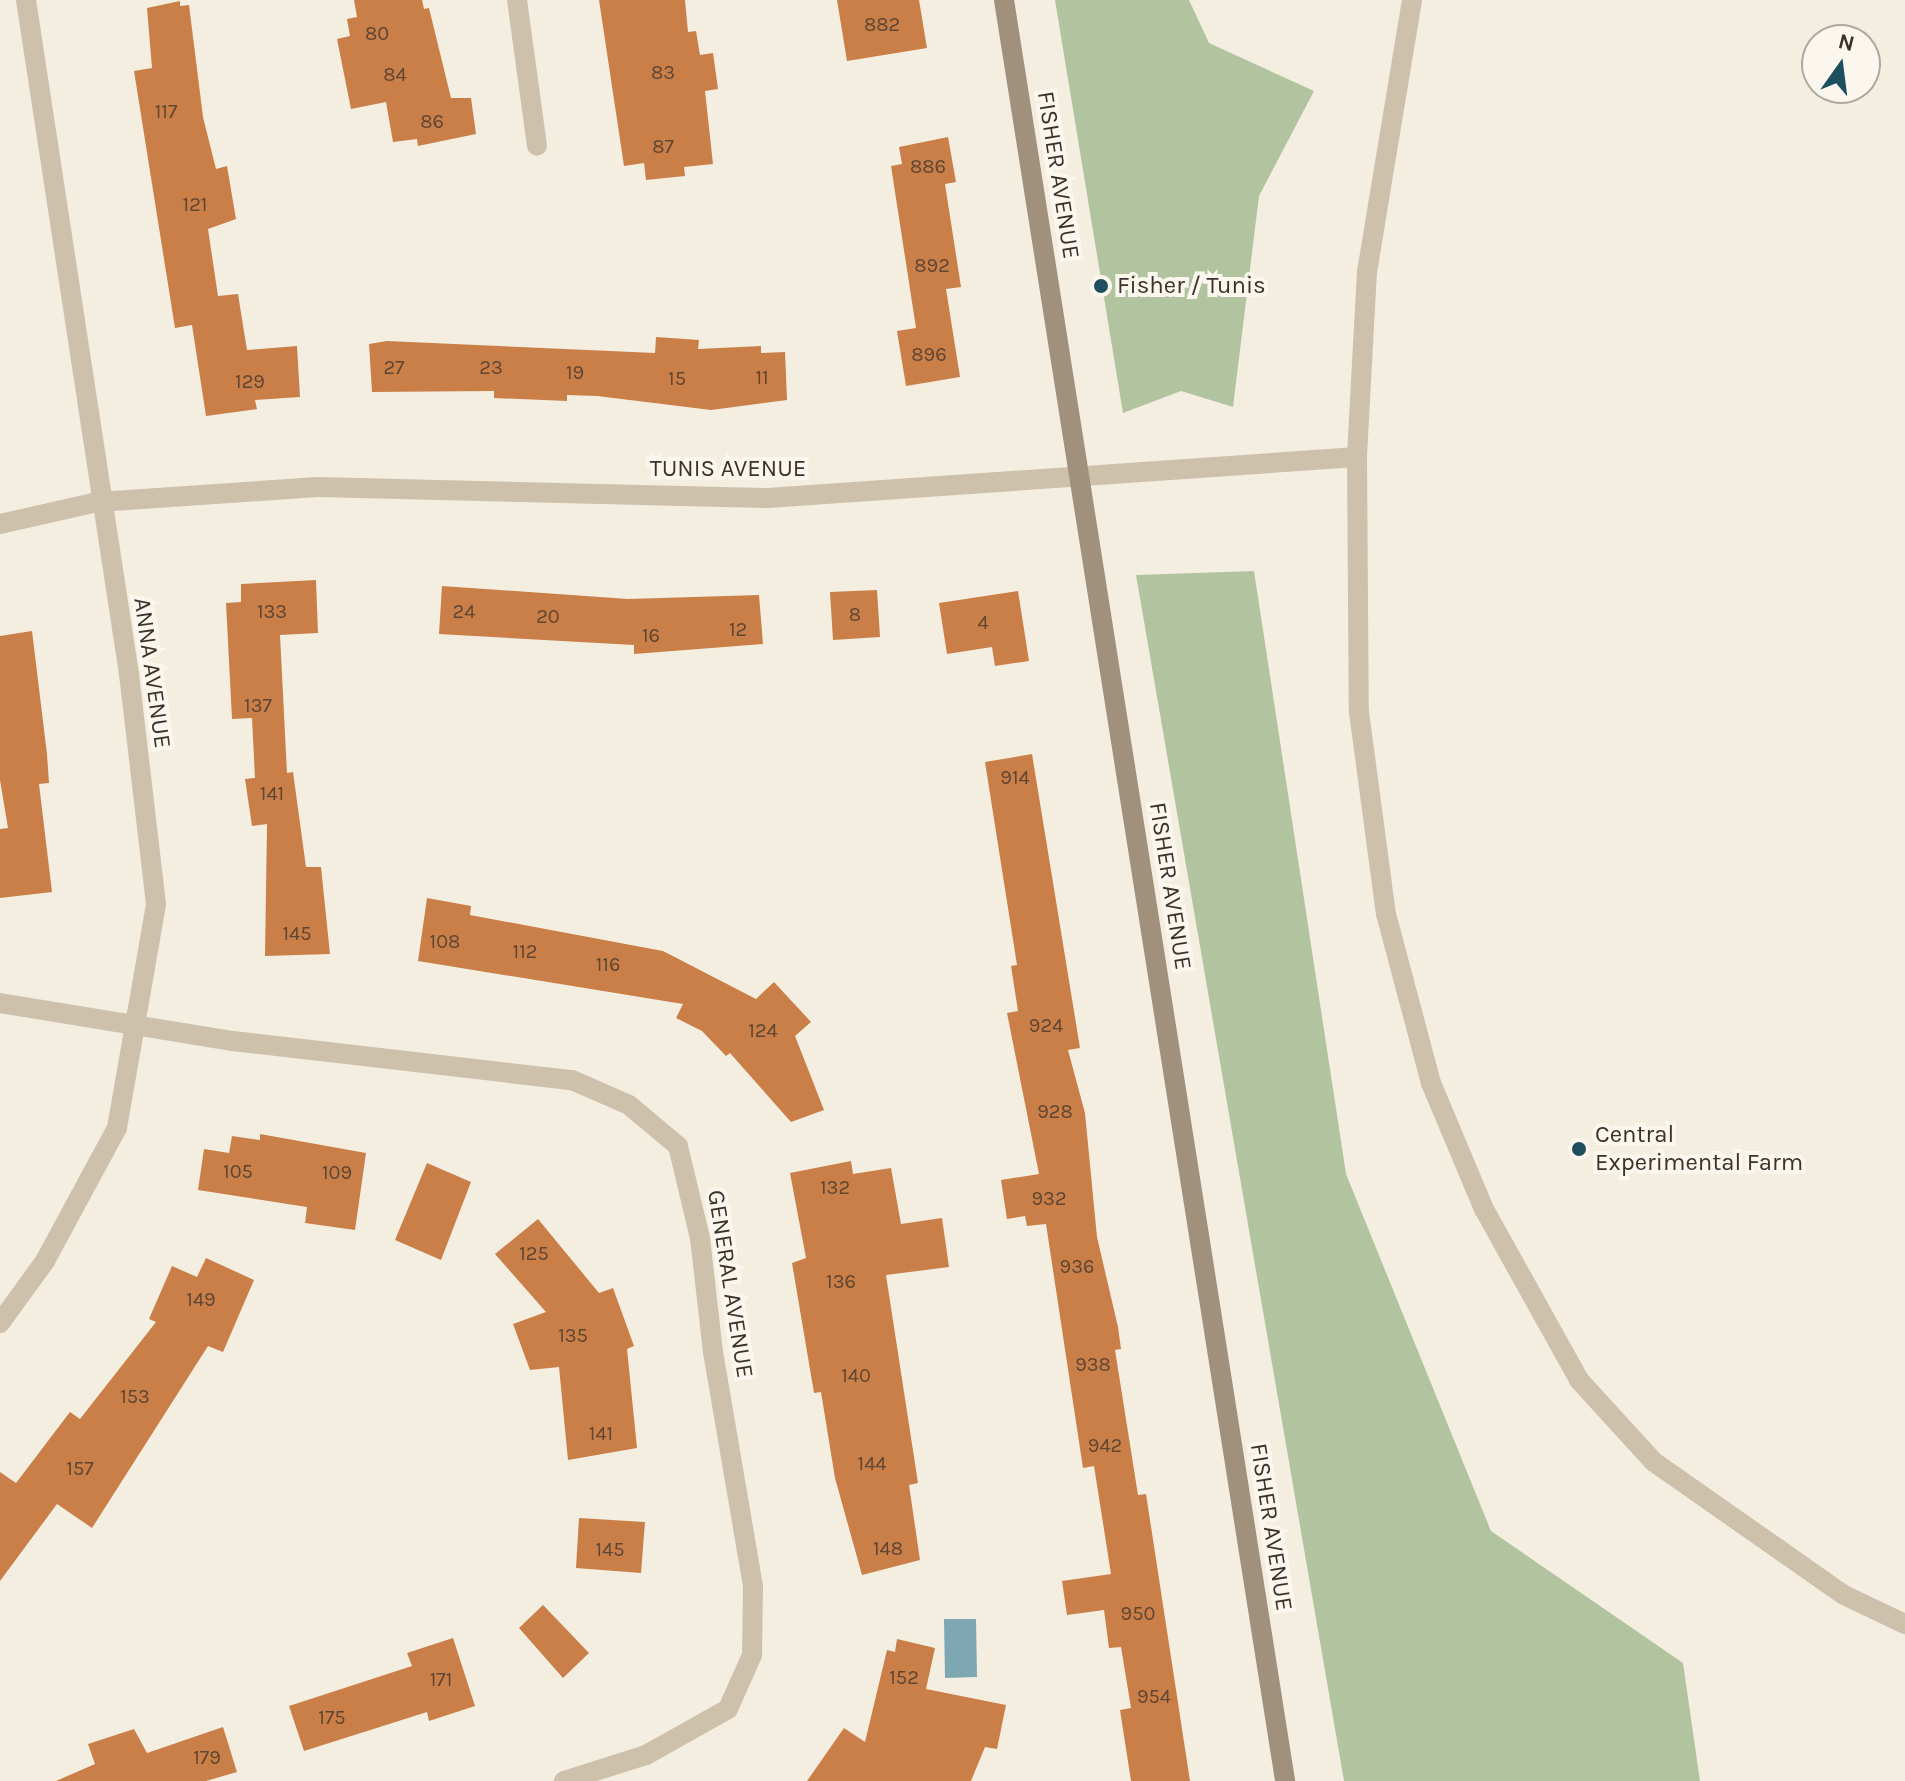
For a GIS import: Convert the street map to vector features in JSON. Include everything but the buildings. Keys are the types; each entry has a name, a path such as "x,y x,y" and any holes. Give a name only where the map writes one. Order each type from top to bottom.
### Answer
{"main road":[{"name":"FISHER AVENUE","path":"1004,0 1285,1781"}],"street":[{"name":"ANNA AVENUE","path":"0,1323 45,1261 117,1128 140,1026 156,904 129,674 98,502 26,0"},
{"path":"517,0 537,146"},
{"path":"1412,0 1367,271 1357,457 1359,712 1386,914 1431,1083 1484,1209 1579,1380 1654,1462 1844,1595 1905,1624"},
{"name":"TUNIS AVENUE","path":"0,524 98,502 317,487 768,498 1079,479 1357,457"},
{"name":"GENERAL AVENUE","path":"0,1003 140,1026 572,1080 629,1105 678,1146 700,1238 713,1352 753,1586 752,1655 728,1709 646,1755 564,1781"}],"green space":[{"path":"1055,0 1189,0 1209,43 1314,91 1259,196 1233,407 1181,391 1123,413"},
{"path":"1254,571 1346,1174 1491,1531 1683,1663 1700,1781 1344,1781 1136,575"}],"water":[{"path":"944,1619 976,1619 977,1677 945,1678"}],"place":[{"name":"Fisher / Tunis","path":"1101,286"},
{"name":"Central Experimental Farm","path":"1579,1149"}]}
